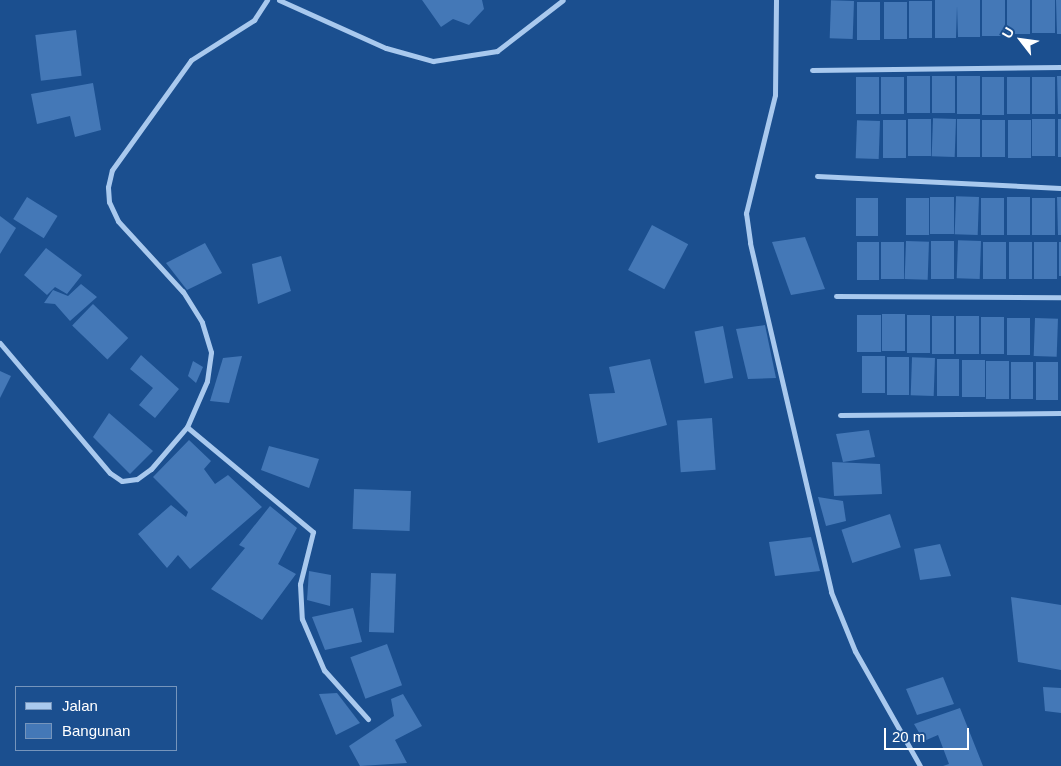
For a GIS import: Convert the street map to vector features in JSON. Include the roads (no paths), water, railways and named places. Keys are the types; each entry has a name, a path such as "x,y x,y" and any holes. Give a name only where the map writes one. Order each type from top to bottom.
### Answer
{"street":[{"path":"0,343 110,473 122,481 138,479 151,469 187,427 207,381 211,352 202,322 183,292 118,221 109,202 108,187 112,170 191,60 248,24 267,0"},
{"path":"279,0 386,48 433,61 497,51 562,0"},
{"path":"776,0 775,95 746,213 750,243 831,592 855,651 920,766"},
{"path":"812,70 1061,67"},
{"path":"817,176 1061,188"},
{"path":"836,296 1061,297"},
{"path":"840,415 1061,413"},
{"path":"187,427 313,532 300,584 302,619 324,670 368,719"}]}
